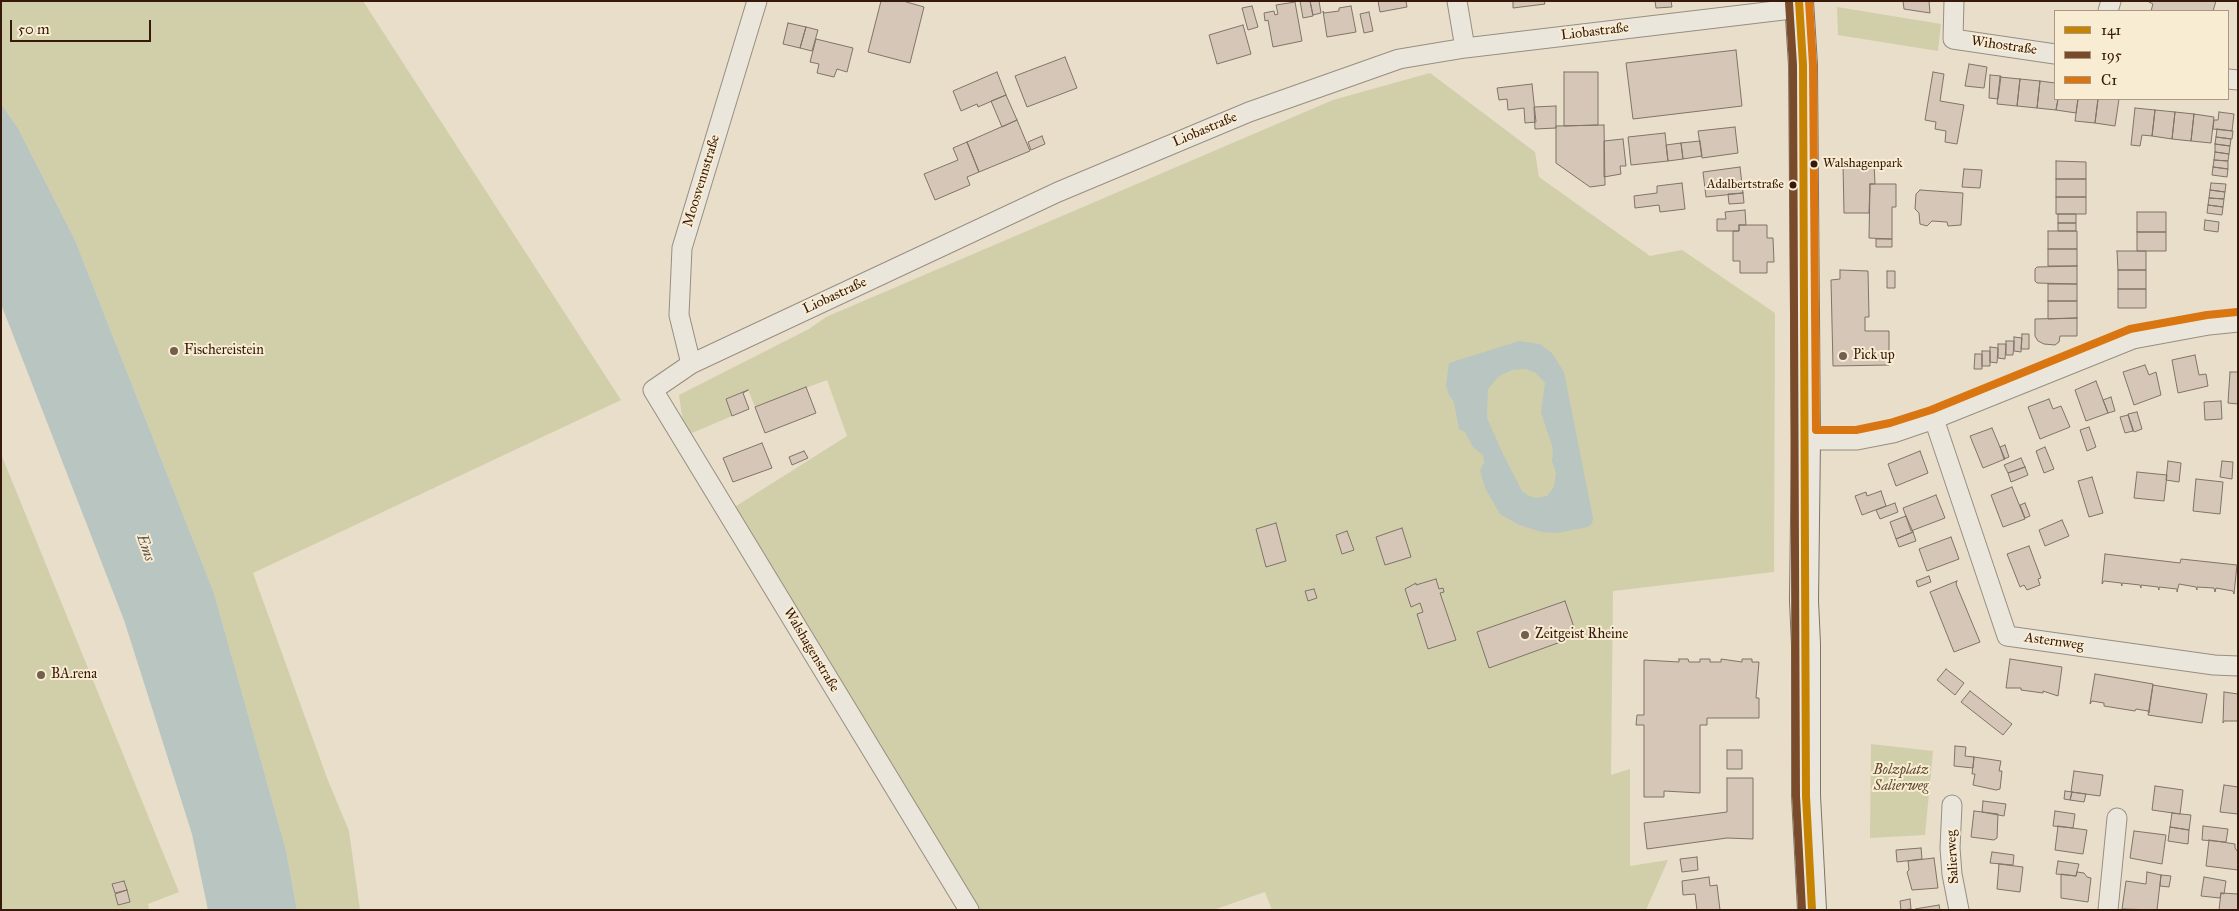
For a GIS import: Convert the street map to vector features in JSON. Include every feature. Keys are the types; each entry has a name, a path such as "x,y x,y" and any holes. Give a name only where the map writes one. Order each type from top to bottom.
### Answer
{"main road":[{"path":"1799,5 1802,39 1806,440 1804,601 1806,644 1806,796 1812,910"}],"street":[{"name":"Moosvennstraße","path":"690,364 679,315 682,248 757,1"},
{"path":"1457,1 1465,48"},
{"name":"Wihostraße","path":"1954,1 1953,39 2054,54"},
{"name":"Liobastraße","path":"653,390 690,364 1058,192 1248,112 1399,59 1465,48 1799,5"},
{"path":"1806,440 1857,440 1893,433 1934,419 2133,339 2238,322"},
{"name":"Walshagenstraße","path":"653,390 969,910"},
{"name":"Asternweg","path":"1934,419 2007,636 2214,665 2238,666"},
{"name":"Salierweg","path":"1952,804 1950,848 1952,874 1959,910"},
{"path":"2108,910 2117,818"}],"green space":[{"path":"1,1 363,1 621,400 253,573 327,778 349,831 360,910 297,910 286,850 214,593 75,240 18,128 1,104"},
{"path":"1837,7 1941,24 1938,51 1838,35"},
{"path":"1430,73 1535,152 1539,177 1650,256 1682,250 1775,313 1774,572 1613,591 1611,775 1630,769 1630,866 1668,860 1646,910 1272,910 1265,892 1213,910 977,910 733,508 847,436 827,380 755,407 748,390 726,399 732,416 685,436 679,395 809,329 826,317 1333,100"},
{"name":"BA.rena","path":"1,454 179,892 148,904 149,910 1,910"},
{"name":"Bolzplatz Salierweg","path":"1871,744 1933,751 1925,835 1870,838"}],"water":[{"name":"Ems","path":"1,104 18,128 75,240 214,593 286,850 297,910 208,910 192,834 124,620 1,304"},
{"path":"1519,341 1540,344 1552,353 1564,372 1593,518 1592,524 1588,527 1557,533 1542,532 1519,525 1500,514 1485,488 1480,470 1484,463 1483,455 1473,447 1465,432 1459,429 1454,402 1449,395 1446,385 1449,363","holes":["1526,369 1536,373 1545,383 1541,412 1553,449 1552,461 1556,473 1554,487 1547,496 1536,498 1522,491 1487,418 1488,389 1499,376 1512,370"]}],"building":[{"path":"881,1 903,1 924,7 910,63 868,52"},
{"path":"1300,1 1310,1 1313,16 1303,18"},
{"path":"1310,1 1319,1 1321,13 1313,15"},
{"path":"1378,1 1406,1 1407,7 1380,12"},
{"path":"1513,1 1544,1 1545,4 1513,8"},
{"path":"1655,1 1671,1 1672,7 1656,8"},
{"path":"1903,1 1929,1 1930,13 1904,9"},
{"path":"2147,1 2216,1 2213,10 2151,10 2153,4"},
{"path":"1295,2 1302,41 1273,47 1268,20 1265,21 1264,13 1274,11 1275,15 1278,14 1276,5"},
{"path":"1252,6 1258,27 1248,30 1242,8"},
{"path":"1351,6 1356,32 1327,37 1323,11 1324,13 1339,11 1339,8"},
{"path":"1369,12 1373,31 1364,33 1360,14"},
{"path":"788,23 806,27 800,48 783,44"},
{"path":"1243,25 1251,54 1217,64 1209,35"},
{"path":"806,27 818,30 812,51 800,48"},
{"path":"816,39 853,48 847,72 837,69 834,77 817,73 819,64 810,62"},
{"path":"1736,50 1742,106 1633,119 1626,63"},
{"path":"1065,57 1077,88 1027,107 1015,76"},
{"path":"1969,64 1987,67 1984,88 1965,86"},
{"path":"997,72 1006,95 978,107 977,104 961,111 953,91"},
{"path":"1564,72 1598,72 1598,125 1564,126"},
{"path":"1933,72 1944,74 1940,101 1964,105 1957,144 1945,142 1946,131 1935,129 1936,122 1925,120"},
{"path":"1990,75 2001,76 1998,99 1989,98"},
{"path":"2000,77 2020,79 2017,106 1997,104"},
{"path":"2020,79 2040,81 2037,108 2017,106"},
{"path":"2040,81 2054,83 2054,100 2058,100 2056,110 2037,108"},
{"path":"1532,84 1536,122 1525,123 1524,108 1508,110 1507,99 1499,100 1497,88"},
{"path":"1006,95 1017,120 1002,127 991,101"},
{"path":"2058,100 2078,100 2076,113 2056,110"},
{"path":"2078,100 2098,100 2095,123 2075,121"},
{"path":"2098,100 2119,100 2115,126 2095,123"},
{"path":"1556,106 1556,128 1535,129 1534,107"},
{"path":"2135,108 2155,110 2152,136 2142,135 2140,146 2131,145"},
{"path":"2155,110 2175,112 2172,139 2152,136"},
{"path":"2175,112 2194,114 2191,141 2172,139"},
{"path":"2219,112 2234,114 2232,131 2213,129 2214,120 2218,120"},
{"path":"2194,114 2214,117 2211,143 2191,141"},
{"path":"1017,120 1030,151 979,172 967,142"},
{"path":"1604,125 1605,185 1590,187 1556,163 1556,126"},
{"path":"1735,127 1738,153 1702,158 1698,131"},
{"path":"2217,129 2233,131 2232,139 2216,137"},
{"path":"1665,133 1668,161 1631,165 1628,137"},
{"path":"1042,136 1045,144 1031,150 1028,142"},
{"path":"2216,137 2231,139 2230,146 2215,144"},
{"path":"1623,139 1626,166 1620,166 1621,174 1604,177 1604,141"},
{"path":"1700,141 1702,156 1683,159 1681,143"},
{"path":"967,142 979,172 967,177 970,185 935,200 924,174 958,160 953,148"},
{"path":"1681,143 1683,159 1668,161 1666,145"},
{"path":"2215,144 2230,146 2229,154 2215,152"},
{"path":"2215,152 2229,154 2228,161 2214,160"},
{"path":"2214,160 2228,161 2228,169 2213,167"},
{"path":"2056,161 2086,162 2086,179 2056,179"},
{"path":"1843,164 1874,164 1875,184 1870,184 1869,213 1844,213"},
{"path":"1740,167 1743,193 1706,197 1703,172"},
{"path":"2213,167 2228,169 2227,177 2212,175"},
{"path":"1964,169 1982,170 1980,188 1962,187"},
{"path":"2056,179 2086,179 2086,197 2056,197"},
{"path":"1682,183 1685,209 1660,212 1659,205 1635,208 1634,196 1657,193 1657,186"},
{"path":"2211,183 2226,184 2225,192 2210,190"},
{"path":"1870,184 1896,184 1896,207 1892,207 1892,239 1869,238"},
{"path":"1920,190 1963,193 1961,225 1948,226 1947,222 1932,221 1927,226 1920,224 1919,213 1915,209 1916,194"},
{"path":"2210,190 2225,192 2224,199 2209,198"},
{"path":"1743,193 1744,203 1729,204 1728,194"},
{"path":"2056,197 2086,197 2086,214 2056,214"},
{"path":"2209,198 2224,199 2223,207 2208,205"},
{"path":"2208,205 2223,207 2222,215 2207,213"},
{"path":"1745,210 1746,225 1739,225 1739,231 1717,231 1717,219 1726,219 1725,212"},
{"path":"2137,212 2166,212 2166,232 2137,232"},
{"path":"2058,214 2076,214 2076,223 2058,223"},
{"path":"2205,220 2219,222 2218,232 2204,230"},
{"path":"2058,223 2076,223 2076,231 2058,231"},
{"path":"1739,225 1767,225 1767,238 1773,238 1774,262 1767,262 1767,273 1740,273 1740,261 1733,261 1733,231 1739,231"},
{"path":"2048,231 2077,231 2077,249 2048,249"},
{"path":"2137,232 2166,232 2166,251 2137,251"},
{"path":"1876,239 1892,239 1892,247 1876,247"},
{"path":"2048,249 2077,249 2077,266 2048,266"},
{"path":"2117,251 2146,251 2146,270 2118,270"},
{"path":"2077,266 2077,284 2037,283 2035,281 2035,269 2037,267"},
{"path":"1840,270 1868,271 1869,317 1865,317 1865,331 1889,331 1889,365 1833,366 1831,280 1840,279"},
{"path":"2118,270 2146,270 2146,289 2118,289"},
{"path":"1887,271 1895,271 1895,288 1887,288"},
{"path":"2048,284 2077,284 2077,301 2048,301"},
{"path":"2118,289 2146,289 2146,308 2118,308"},
{"path":"2048,301 2077,301 2077,318 2048,319"},
{"path":"2077,318 2077,336 2060,336 2059,342 2055,345 2044,344 2038,341 2035,336 2035,319"},
{"path":"2022,334 2029,334 2029,349 2021,349"},
{"path":"2014,337 2022,338 2021,352 2014,351"},
{"path":"2006,341 2014,341 2013,355 2006,355"},
{"path":"1998,344 2006,344 2005,359 1998,358"},
{"path":"1990,347 1998,348 1997,363 1990,362"},
{"path":"1982,351 1990,351 1990,366 1982,366"},
{"path":"1975,354 1982,354 1982,369 1974,369"},
{"path":"2195,355 2199,375 2206,374 2208,386 2178,393 2172,360"},
{"path":"2145,365 2149,375 2156,372 2161,395 2134,405 2123,372"},
{"path":"2230,372 2238,372 2238,404 2228,403"},
{"path":"2096,381 2108,413 2086,421 2075,390"},
{"path":"806,387 816,413 765,433 755,407"},
{"path":"748,390 743,393 749,409 732,416 726,399"},
{"path":"2111,397 2115,411 2108,413 2103,400"},
{"path":"2049,399 2053,409 2061,406 2070,427 2040,439 2028,407"},
{"path":"2221,401 2222,419 2205,420 2204,402"},
{"path":"2137,412 2142,429 2134,432 2128,414"},
{"path":"2128,415 2133,431 2125,433 2120,417"},
{"path":"2089,427 2096,447 2087,451 2080,430"},
{"path":"1992,428 2005,459 1983,468 1970,436"},
{"path":"762,443 772,468 733,482 723,458"},
{"path":"2005,445 2009,457 2004,459 2000,447"},
{"path":"2045,447 2054,469 2044,473 2036,451"},
{"path":"804,451 808,458 792,465 789,457"},
{"path":"1920,451 1928,473 1896,486 1888,464"},
{"path":"2021,458 2025,467 2008,473 2004,465"},
{"path":"2168,461 2181,463 2179,482 2166,480"},
{"path":"2222,461 2233,462 2232,479 2220,477"},
{"path":"2025,467 2028,475 2011,482 2008,473"},
{"path":"2137,472 2167,475 2164,501 2134,498"},
{"path":"2092,477 2103,513 2089,517 2078,481"},
{"path":"2196,479 2223,482 2220,514 2193,511"},
{"path":"2012,487 2025,519 2003,527 1991,495"},
{"path":"1881,491 1886,506 1862,515 1855,496 1866,492 1867,496"},
{"path":"1936,495 1945,518 1911,531 1903,508"},
{"path":"1895,503 1898,512 1880,519 1876,510"},
{"path":"2025,503 2030,516 2025,518 2020,505"},
{"path":"1906,516 1913,532 1896,539 1890,522"},
{"path":"2062,520 2069,536 2045,546 2039,530"},
{"path":"1276,523 1286,561 1266,567 1256,529"},
{"path":"1402,528 1411,557 1385,565 1376,537"},
{"path":"1347,531 1354,550 1342,554 1336,535"},
{"path":"1913,532 1916,541 1899,547 1896,539"},
{"path":"1951,537 1959,559 1927,571 1919,549"},
{"path":"2029,546 2041,578 2038,579 2040,585 2027,590 2024,585 2020,587 2007,554"},
{"path":"2105,554 2180,563 2181,559 2237,565 2234,594 2233,591 2216,588 2215,592 2214,588 2197,587 2197,590 2196,587 2179,584 2177,592 2177,589 2159,587 2159,590 2158,587 2141,585 2141,588 2140,585 2122,583 2122,586 2121,583 2104,581 2102,584"},
{"path":"1929,576 1931,582 1918,587 1916,581"},
{"path":"1436,579 1439,589 1443,588 1444,592 1440,593 1456,640 1428,649 1417,614 1423,612 1420,603 1411,607 1405,589 1416,583 1416,585"},
{"path":"1957,581 1956,584 1980,642 1954,652 1930,592"},
{"path":"1314,589 1317,598 1308,601 1305,591"},
{"path":"1565,601 1577,636 1489,668 1477,632"},
{"path":"1679,659 1688,659 1689,662 1700,662 1700,659 1710,659 1710,662 1721,662 1721,659 1742,662 1742,659 1752,659 1752,662 1759,662 1756,698 1759,698 1759,718 1707,718 1707,725 1700,725 1700,793 1664,791 1664,797 1644,797 1644,725 1636,725 1637,715 1644,715 1644,660 1679,662"},
{"path":"2010,659 2062,667 2058,696 2043,691 2043,693 2021,690 2021,688 2006,688"},
{"path":"1946,669 1964,683 1955,695 1937,680"},
{"path":"2095,674 2153,684 2149,713 2148,711 2136,709 2135,711 2104,706 2104,703 2092,701 2090,704"},
{"path":"2153,685 2207,694 2202,723 2148,715"},
{"path":"1970,691 2012,724 2003,735 1961,702"},
{"path":"2224,692 2238,694 2238,723 2237,721 2224,721 2223,723"},
{"path":"1955,746 1966,747 1965,756 1974,757 1973,768 1954,766"},
{"path":"1727,750 1742,750 1742,769 1727,769"},
{"path":"1974,757 2001,761 1999,771 2002,771 2000,789 1996,790 1973,785 1975,774 1972,774"},
{"path":"2074,771 2103,775 2100,796 2071,792"},
{"path":"1727,778 1753,778 1753,839 1727,838 1647,849 1644,823 1727,812"},
{"path":"2224,785 2238,787 2238,814 2220,812"},
{"path":"2155,786 2183,790 2180,814 2152,810"},
{"path":"2065,791 2072,792 2070,800 2064,799"},
{"path":"2072,792 2086,794 2084,802 2070,800"},
{"path":"1983,801 2006,804 2004,816 1982,812"},
{"path":"1974,811 1998,814 1997,838 1994,840 1971,837"},
{"path":"2055,811 2075,814 2073,828 2053,826"},
{"path":"2172,813 2191,815 2189,830 2170,827"},
{"path":"2058,826 2087,830 2083,854 2055,850"},
{"path":"2203,826 2228,829 2226,842 2202,840"},
{"path":"2170,827 2189,830 2188,844 2168,841"},
{"path":"2134,831 2166,835 2162,864 2130,858"},
{"path":"2209,840 2235,844 2238,852 2238,870 2206,866"},
{"path":"1921,848 1922,859 1897,862 1896,850"},
{"path":"1992,852 2014,855 2013,865 1990,863"},
{"path":"1697,857 1698,870 1682,872 1680,859"},
{"path":"1934,858 1938,888 1912,890 1907,872 1909,870 1908,861"},
{"path":"2058,861 2079,864 2076,876 2056,874"},
{"path":"1999,864 2023,867 2020,892 1997,889"},
{"path":"2077,872 2084,873 2087,877 2091,878 2088,902 2061,898 2061,874 2076,876"},
{"path":"2147,872 2161,875 2157,910 2122,909 2126,881 2146,884"},
{"path":"2161,875 2171,876 2169,887 2160,886"},
{"path":"1709,877 1710,886 1717,885 1720,910 1697,910 1695,894 1683,895 1682,881"},
{"path":"2204,877 2226,881 2224,894 2221,893 2220,898 2201,896"},
{"path":"124,881 127,890 115,893 112,884"},
{"path":"127,890 130,902 118,905 115,894"},
{"path":"2221,893 2238,894 2238,910 2219,910"},
{"path":"1910,899 1911,909 1901,910 1900,901"},
{"path":"1939,905 1940,910 1915,910 1915,909"}],"transit line":[{"name":"141","path":"1799,1 1803,65 1806,796 1812,910"},
{"name":"C1","path":"1809,1 1813,65 1816,430 1856,430 1890,423 1931,410 2130,329 2207,315 2237,312"},
{"name":"195","path":"1789,2 1793,65 1796,796 1802,910"}],"place":[{"name":"Walshagenpark","path":"1814,164"},
{"name":"Adalbertstraße","path":"1793,185"},
{"name":"Fischereistein","path":"174,351"},
{"name":"Pick up","path":"1843,356"},
{"name":"Zeitgeist Rheine","path":"1525,635"},
{"name":"BA.rena","path":"41,675"}]}
